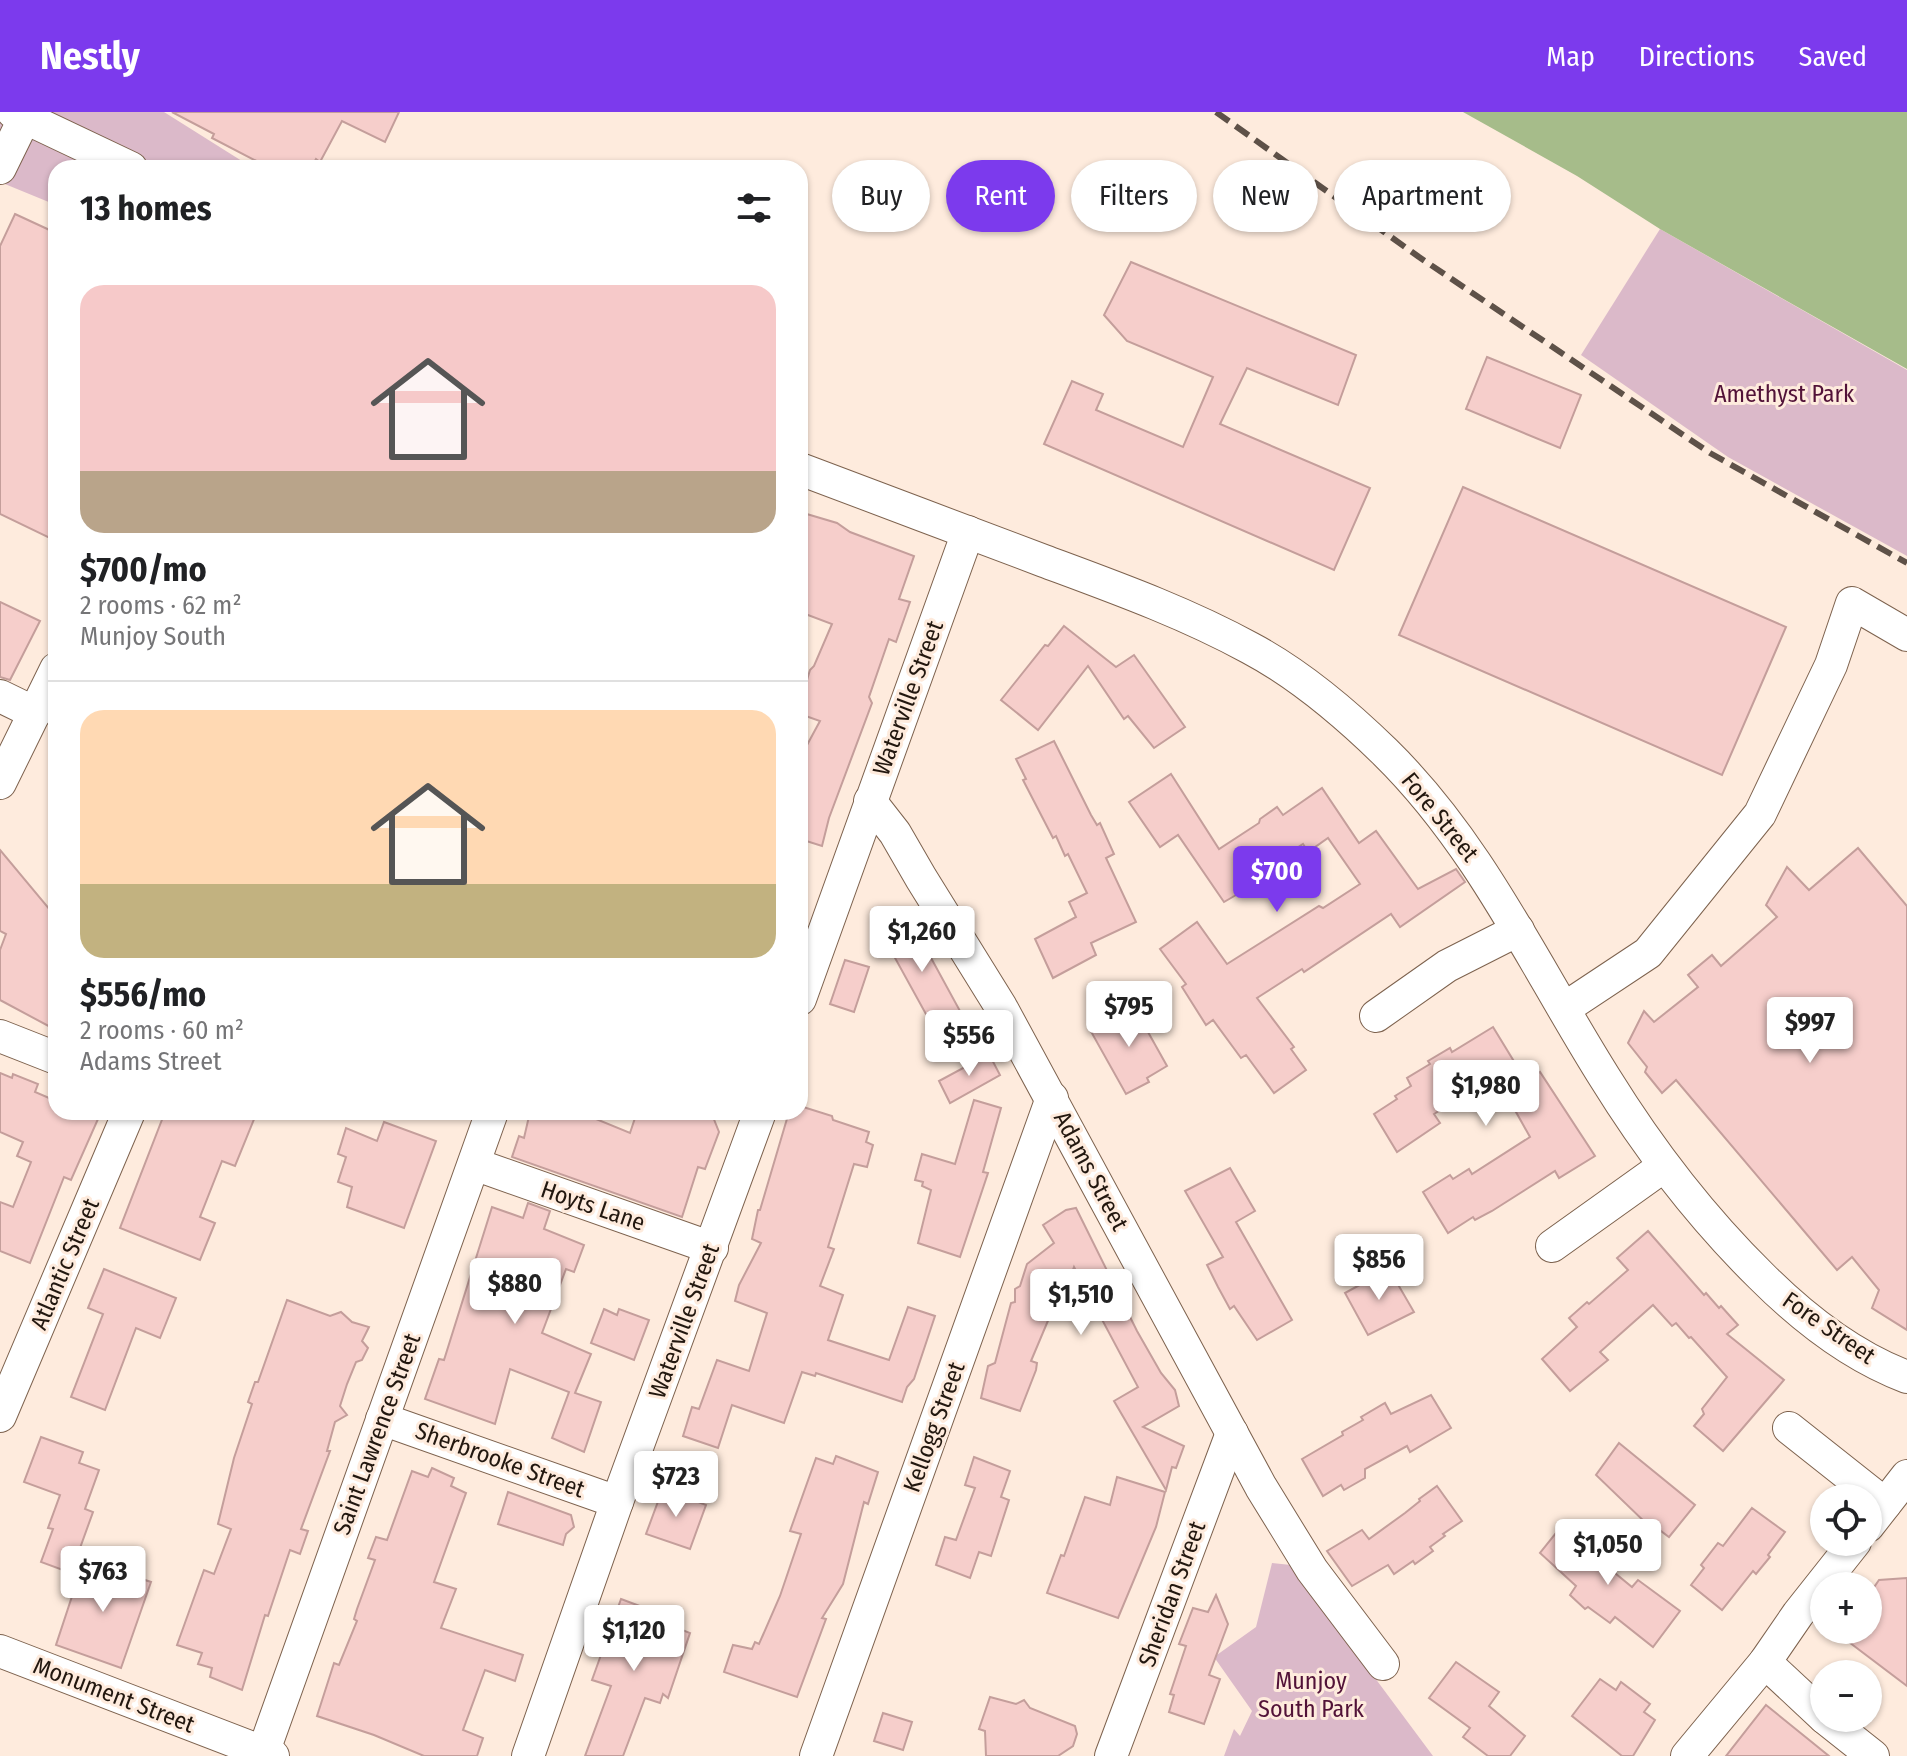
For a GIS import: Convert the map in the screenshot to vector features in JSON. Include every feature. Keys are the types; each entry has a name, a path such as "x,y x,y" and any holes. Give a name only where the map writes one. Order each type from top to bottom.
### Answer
{"street":[{"path":"0,168 19,115 114,160"},
{"name":"Fore Street","path":"808,472 1152,601 1252,649 1300,679 1384,751 1420,790 1481,869 1604,1077 1664,1166 1748,1264 1785,1300 1825,1332 1907,1377"},
{"name":"Waterville Street","path":"808,976 968,532"},
{"path":"1565,1008 1648,953 1760,814 1831,665 1852,603 1907,635"},
{"path":"0,783 48,686"},
{"path":"0,696 35,713"},
{"name":"Adams Street","path":"870,801 895,833 1001,1007 1261,1487 1312,1570 1383,1664"},
{"path":"1376,1016 1447,966 1518,930"},
{"path":"0,1036 48,1055"},
{"name":"Kellogg Street","path":"816,1756 1052,1098"},
{"name":"Atlantic Street","path":"0,1416 126,1120"},
{"name":"Saint Lawrence Street","path":"266,1755 489,1120"},
{"name":"Waterville Street","path":"528,1756 757,1120"},
{"name":"Hoyts Lane","path":"474,1164 712,1248"},
{"path":"1552,1246 1664,1166"},
{"name":"Sherbrooke Street","path":"382,1419 617,1502"},
{"path":"1789,1428 1846,1484"},
{"name":"Sheridan Street","path":"1111,1756 1232,1433"},
{"path":"1882,1508 1907,1476"},
{"path":"1687,1756 1765,1662 1844,1556"},
{"name":"Monument Street","path":"0,1651 266,1755"},
{"path":"1765,1662 1810,1703"},
{"path":"1843,1732 1873,1756"}],"green space":[{"path":"0,112 164,112 240,160 48,160 48,202 0,182"},
{"name":"Amethyst Park","path":"1660,229 1907,370 1907,556 1728,457 1581,355"},
{"name":"Munjoy South Park","path":"1272,1563 1291,1565 1433,1756 1224,1756 1234,1729 1240,1736 1252,1711 1214,1657 1256,1627"}],"shaded area":[{"path":"1463,112 1907,112 1907,369 1660,229 1577,176"}],"building":[{"path":"172,112 399,112 385,142 342,121 321,160 255,160 212,138 214,134"},
{"path":"15,214 48,229 48,537 0,514 0,246"},
{"path":"1131,262 1356,355 1338,405 1247,368 1220,424 1370,488 1334,570 1044,444 1072,381 1103,394 1096,410 1183,447 1213,377 1127,341 1104,315"},
{"path":"1487,357 1581,395 1560,448 1466,409"},
{"path":"1463,487 1786,627 1722,775 1399,635"},
{"path":"808,514 837,523 850,532 914,556 899,599 910,602 896,642 889,639 869,697 872,703 829,818 822,846 808,842 808,743 820,721 808,717 808,677 832,624 808,615"},
{"path":"0,602 40,621 10,680 0,677"},
{"path":"1064,626 1116,667 1134,655 1185,727 1154,748 1128,716 1124,719 1088,666 1038,730 1001,700"},
{"path":"1054,741 1091,815 1097,825 1100,823 1114,854 1106,858 1136,922 1091,943 1096,955 1053,978 1035,939 1076,917 1069,902 1087,893 1068,854 1065,856 1056,836 1053,838 1023,780 1026,779 1016,759"},
{"path":"1171,774 1219,849 1259,823 1277,807 1283,815 1322,788 1359,843 1376,831 1418,889 1456,869 1465,882 1400,927 1391,914 1304,972 1302,969 1257,998 1294,1047 1291,1049 1306,1070 1274,1093 1246,1055 1241,1058 1213,1020 1206,1025 1182,987 1186,984 1160,949 1197,922 1227,964 1360,884 1328,838 1308,852 1303,844 1263,871 1267,877 1224,902 1178,835 1160,847 1129,802"},
{"path":"1858,848 1907,906 1907,1330 1872,1308 1879,1290 1852,1257 1837,1270 1676,1080 1662,1093 1628,1043 1644,1011 1654,1022 1698,987 1688,975 1712,955 1721,966 1777,917 1766,905 1787,867 1809,890"},
{"path":"0,850 48,907 48,1026 0,1000 0,950 6,934 0,931"},
{"path":"912,923 960,1011 932,1025 884,938"},
{"path":"845,960 869,967 854,1012 830,1004"},
{"path":"1134,1007 1167,1066 1147,1078 1149,1082 1126,1094 1089,1028"},
{"path":"1493,1027 1526,1081 1540,1072 1595,1156 1559,1178 1555,1171 1492,1211 1475,1220 1473,1217 1448,1233 1423,1192 1450,1175 1453,1179 1469,1169 1472,1174 1530,1137 1498,1080 1477,1093 1475,1089 1434,1114 1440,1123 1397,1152 1374,1114 1411,1086 1407,1078 1430,1064 1428,1061 1450,1048 1452,1052"},
{"path":"989,1054 1000,1075 950,1103 939,1081"},
{"path":"0,1073 12,1078 13,1074 38,1084 35,1092 48,1098 48,1120 98,1120 71,1180 64,1177 30,1263 0,1251 0,1202 13,1207 31,1162 17,1156 23,1142 0,1132"},
{"path":"974,1100 1001,1108 983,1172 988,1173 960,1257 918,1243 931,1190 922,1186 923,1182 915,1180 922,1154 955,1164"},
{"path":"808,1108 869,1132 866,1142 873,1145 867,1167 854,1164 828,1247 834,1249 820,1286 843,1295 828,1340 889,1360 908,1307 935,1316 914,1379 907,1387 902,1402 816,1373 815,1376 802,1372 784,1423 732,1405 718,1448 683,1436 692,1407 699,1409 717,1360 749,1371 767,1313 735,1301 739,1285 761,1243 752,1239 787,1120 808,1120"},
{"path":"162,1120 254,1120 235,1166 222,1161 200,1217 215,1223 200,1260 120,1228"},
{"path":"528,1120 598,1120 630,1133 634,1120 714,1120 719,1132 705,1169 698,1167 682,1217 512,1157 519,1136 524,1138"},
{"path":"384,1122 436,1141 404,1228 347,1207 352,1187 338,1182 346,1157 338,1154 346,1128 377,1141"},
{"path":"1230,1168 1255,1211 1236,1222 1292,1320 1257,1340 1234,1306 1230,1309 1207,1265 1223,1257 1185,1191"},
{"path":"528,1203 550,1211 544,1229 584,1245 574,1272 566,1269 542,1333 591,1354 575,1393 601,1402 584,1452 552,1438 569,1392 510,1369 495,1424 425,1399 439,1359 444,1360 492,1207 523,1218"},
{"path":"1076,1208 1137,1331 1161,1373 1175,1390 1179,1406 1143,1427 1184,1446 1176,1468 1172,1467 1166,1490 1114,1401 1138,1387 1074,1267 1060,1307 1055,1304 1031,1361 1037,1363 1036,1370 1020,1411 981,1398 988,1366 995,1363 1011,1303 1015,1302 1015,1289 1020,1286 1027,1264 1054,1243 1043,1225 1066,1210"},
{"path":"1648,1231 1704,1295 1706,1293 1719,1308 1721,1306 1738,1325 1727,1334 1784,1380 1723,1451 1694,1426 1704,1414 1702,1409 1727,1377 1691,1337 1676,1323 1672,1326 1653,1305 1600,1352 1608,1360 1570,1391 1542,1359 1577,1327 1569,1318 1628,1270 1617,1258"},
{"path":"104,1269 176,1298 160,1338 136,1328 105,1410 71,1397 103,1314 88,1308"},
{"path":"1389,1269 1414,1312 1368,1335 1345,1293"},
{"path":"287,1300 330,1316 341,1312 352,1322 369,1327 362,1341 368,1348 362,1360 356,1362 347,1384 340,1406 347,1415 335,1422 327,1451 330,1451 301,1529 308,1531 300,1554 290,1550 268,1616 265,1615 242,1690 210,1677 212,1668 198,1664 202,1653 177,1645 204,1570 214,1574 231,1529 218,1524 234,1458 252,1404 248,1402"},
{"path":"604,1309 617,1315 619,1309 649,1320 634,1360 591,1343"},
{"path":"1431,1395 1451,1428 1410,1452 1407,1446 1365,1469 1365,1478 1344,1490 1341,1485 1323,1496 1302,1459 1343,1435 1342,1432 1363,1420 1361,1417 1385,1403 1391,1414"},
{"path":"41,1437 83,1452 79,1463 99,1470 85,1509 93,1512 71,1573 41,1562 53,1529 48,1528 60,1495 24,1482"},
{"path":"1619,1443 1695,1505 1669,1537 1653,1525 1650,1527 1596,1475"},
{"path":"836,1456 878,1472 868,1504 864,1502 843,1584 822,1618 826,1619 797,1697 724,1672 733,1645 752,1649 755,1642 759,1644 780,1596 801,1534 790,1531 816,1458 833,1464"},
{"path":"974,1457 1010,1471 1001,1497 1009,1500 991,1556 979,1552 970,1578 936,1565 945,1537 956,1540 975,1488 965,1485"},
{"path":"432,1468 454,1478 451,1486 466,1493 434,1582 456,1589 441,1628 523,1655 515,1681 485,1670 463,1730 483,1738 477,1756 424,1756 317,1716 334,1663 339,1665 357,1621 354,1619 375,1560 368,1558 376,1537 387,1540 412,1471 428,1477"},
{"path":"1117,1477 1165,1492 1156,1527 1118,1618 1047,1593 1085,1497 1110,1505"},
{"path":"1437,1486 1462,1521 1443,1534 1445,1536 1430,1547 1433,1551 1415,1564 1413,1561 1394,1574 1388,1565 1352,1586 1327,1551 1362,1530 1369,1539"},
{"path":"663,1488 706,1505 690,1549 646,1534"},
{"path":"508,1492 571,1515 574,1527 566,1534 563,1545 498,1524"},
{"path":"1752,1508 1785,1532 1768,1555 1770,1557 1756,1574 1753,1571 1722,1610 1691,1585 1704,1568 1701,1565 1718,1543 1723,1546"},
{"path":"1564,1523 1587,1538 1585,1541 1602,1554 1599,1560 1632,1587 1638,1580 1680,1611 1653,1647 1615,1617 1610,1623 1588,1607 1585,1609 1570,1595 1576,1586 1540,1553"},
{"path":"84,1560 151,1582 121,1668 56,1645"},
{"path":"1907,1578 1907,1686 1882,1667 1882,1660 1873,1660 1852,1644 1882,1644 1882,1580"},
{"path":"1216,1595 1228,1624 1209,1675 1220,1679 1204,1724 1169,1712 1174,1695 1170,1694 1186,1646 1179,1644 1193,1608 1208,1612"},
{"path":"621,1599 664,1615 662,1622 690,1633 668,1698 663,1694 660,1703 645,1698 623,1756 585,1756 611,1686 592,1680"},
{"path":"1456,1662 1499,1692 1489,1706 1525,1736 1510,1756 1488,1756 1463,1737 1470,1728 1429,1698"},
{"path":"1600,1679 1616,1690 1621,1682 1650,1704 1644,1712 1655,1720 1633,1756 1622,1756 1572,1716"},
{"path":"990,1697 1016,1704 1024,1700 1030,1708 1075,1726 1077,1734 1073,1746 1058,1756 986,1756 985,1731 979,1729"},
{"path":"1766,1705 1829,1756 1726,1756"},
{"path":"883,1713 912,1722 903,1750 874,1741"}],"railway":[{"path":"1216,112 1419,257 1710,453 1907,563"}]}
